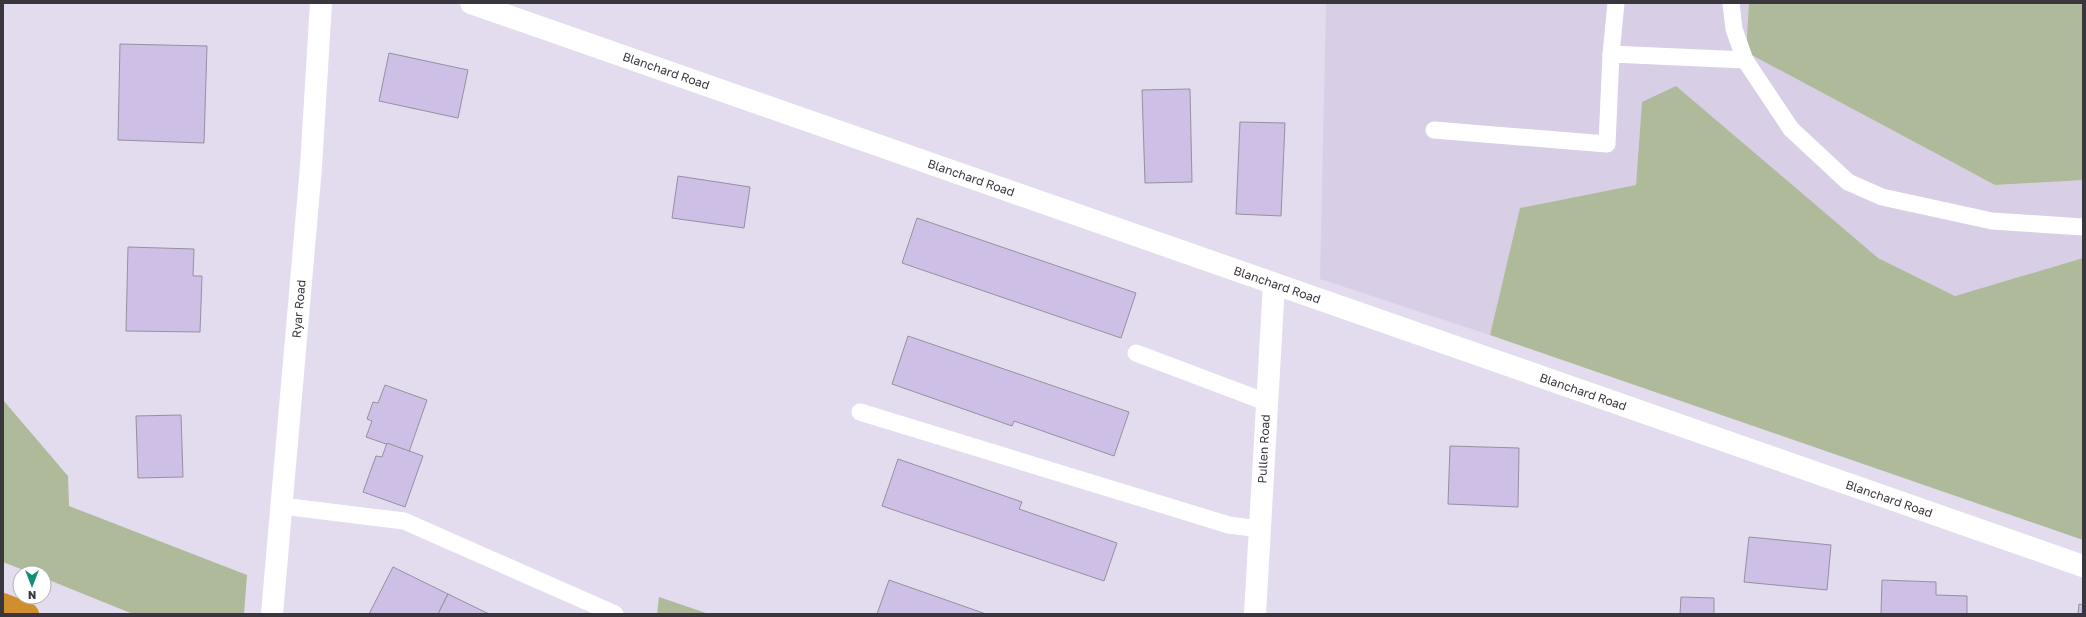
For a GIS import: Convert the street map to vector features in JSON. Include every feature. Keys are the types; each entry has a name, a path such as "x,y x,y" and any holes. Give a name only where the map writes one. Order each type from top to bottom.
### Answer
{"highway":[{"path":"3,604 28,614"}],"street":[{"name":"Ryar Road","path":"272,614 310,175 321,3"},
{"name":"Blanchard Road","path":"471,3 2083,566"},
{"name":"Pullen Road","path":"1255,614 1266,402 1274,284"}],"lane":[{"path":"1434,130 1607,144 1611,54 1616,3"},
{"path":"1731,3 1734,29 1745,60 1791,129 1848,182 1882,197 1992,221 2083,227"},
{"path":"1611,54 1745,60"},
{"path":"1136,353 1266,402"},
{"path":"860,412 1229,526 1260,529"},
{"path":"282,506 404,521 615,614"}],"shaded area":[{"path":"1326,3 1749,3 1746,52 1995,185 2083,180 2083,258 1955,296 1878,258 1642,102 1636,185 1520,208 1490,335 1320,279"}],"green space":[{"path":"1749,3 2083,3 2083,180 1995,185 1746,52"},
{"path":"1676,86 1878,258 1955,296 2083,258 2083,540 1490,335 1520,208 1636,185 1642,102"},
{"path":"3,400 68,476 69,506 247,575 244,614 133,614 52,581 52,565 12,566 3,562"},
{"path":"659,597 709,614 657,614"}],"building":[{"path":"120,44 207,46 204,143 118,140"},
{"path":"389,53 468,70 458,118 379,101"},
{"path":"1190,89 1192,182 1145,183 1142,90"},
{"path":"1240,122 1285,123 1281,216 1236,214"},
{"path":"678,176 750,187 744,228 672,218"},
{"path":"917,218 1136,293 1121,338 902,263"},
{"path":"128,247 194,249 193,276 202,276 200,332 126,331"},
{"path":"908,336 1129,412 1114,456 1014,421 1012,426 892,384"},
{"path":"385,385 427,400 409,452 366,437 372,421 367,419 373,402 378,403"},
{"path":"181,415 183,477 138,478 136,416"},
{"path":"387,443 423,456 405,507 363,492 376,456 382,457"},
{"path":"1450,446 1519,448 1518,507 1448,504"},
{"path":"898,459 1022,502 1019,509 1117,543 1104,581 882,506"},
{"path":"1749,537 1831,545 1827,590 1744,582"},
{"path":"393,567 448,594 438,614 369,614"},
{"path":"889,580 986,614 877,614"},
{"path":"1882,580 1936,582 1936,595 1967,596 1967,614 1881,614"},
{"path":"448,594 489,614 438,614"},
{"path":"1681,597 1714,598 1714,614 1680,614"},
{"path":"2079,604 2083,605 2083,614 2078,614"}]}
